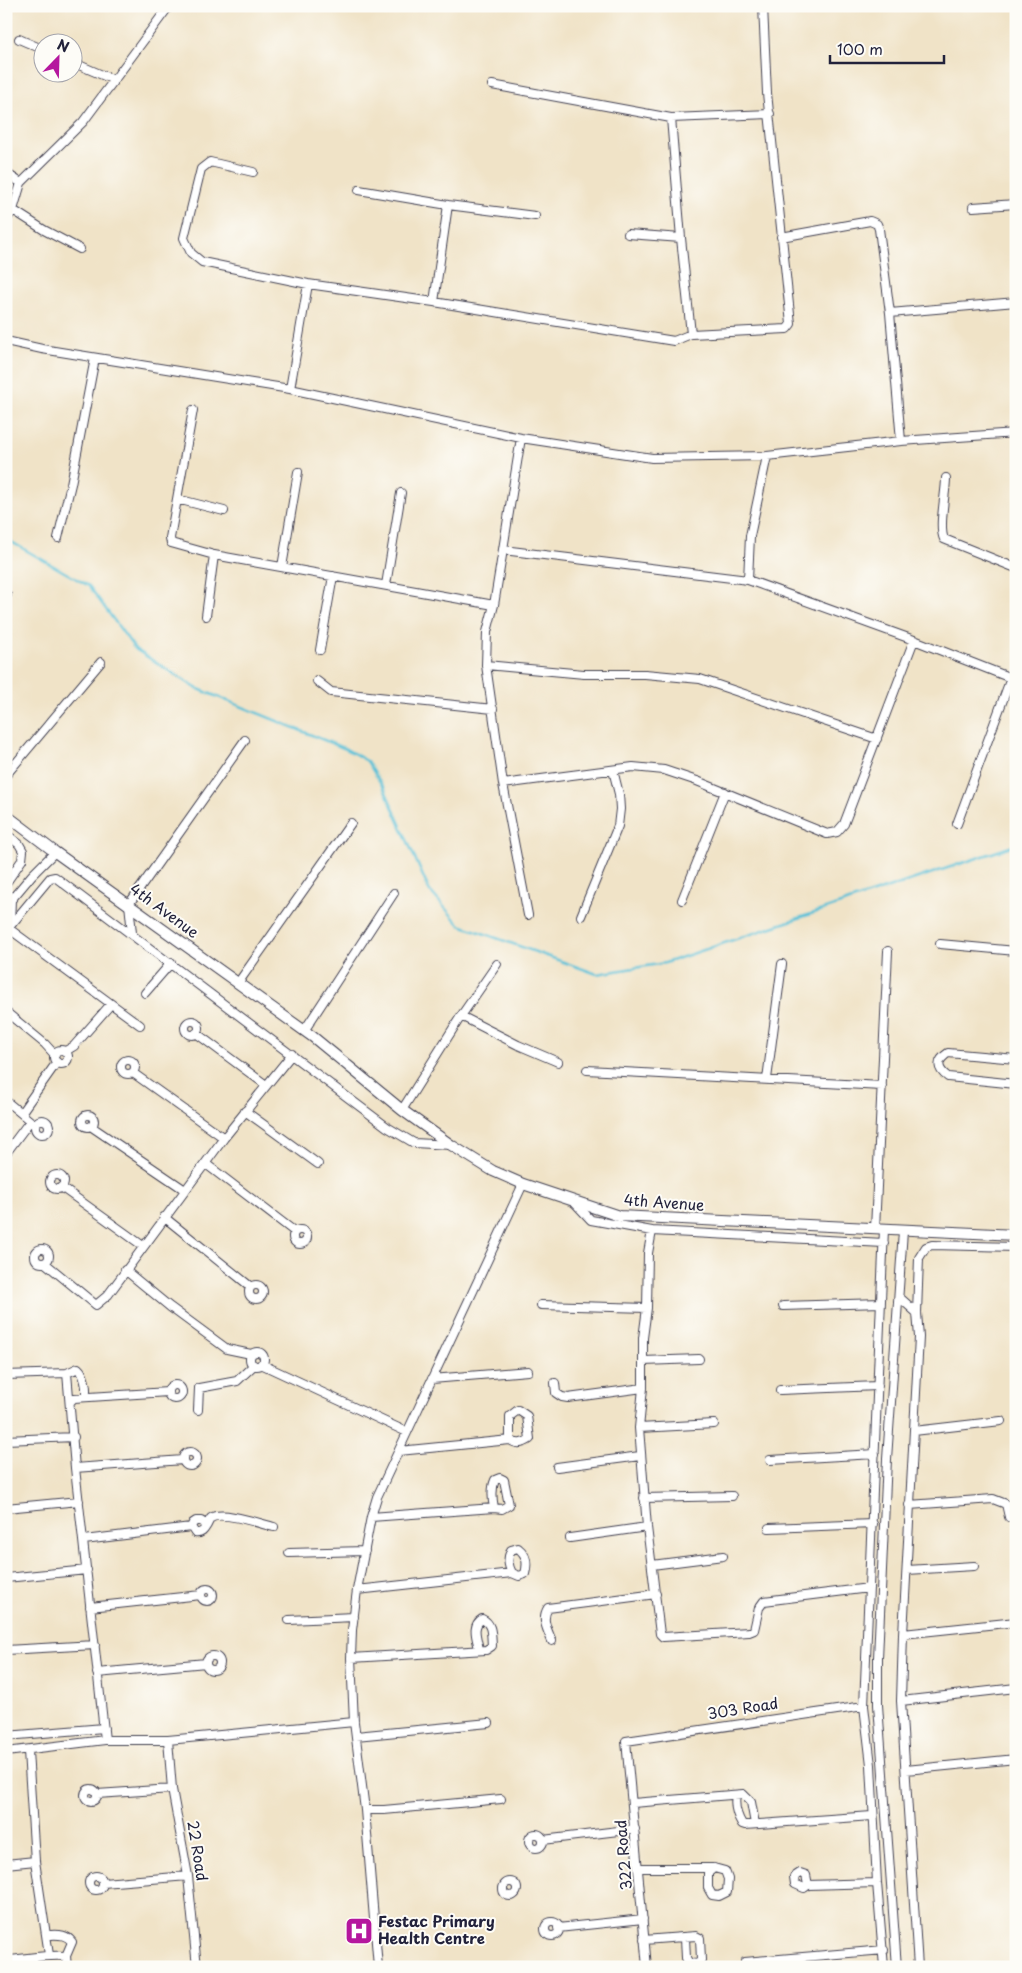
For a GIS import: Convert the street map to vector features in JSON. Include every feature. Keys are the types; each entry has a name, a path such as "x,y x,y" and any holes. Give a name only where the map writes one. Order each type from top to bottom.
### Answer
{"main road":[{"name":"4th Avenue","path":"6,815 54,852 304,1031 402,1110 451,1145 492,1171 523,1184 619,1216 1016,1235"}],"street":[{"path":"6,220 13,210 21,183 83,122 169,6"},
{"path":"253,172 210,162 201,169 184,238 191,253 202,262 308,284 434,302 674,341 692,334 787,329 791,324 770,114 763,6"},
{"path":"20,39 32,44"},
{"path":"82,66 114,80"},
{"path":"492,85 671,118 770,114"},
{"path":"671,118 681,238 692,334"},
{"path":"6,173 21,183"},
{"path":"359,190 448,205 535,216"},
{"path":"973,207 1016,204"},
{"path":"434,302 448,205"},
{"path":"13,210 44,230 80,249"},
{"path":"781,236 870,221 877,224 890,313 901,441"},
{"path":"628,234 681,238"},
{"path":"290,389 308,284"},
{"path":"890,313 1016,302"},
{"path":"6,341 95,358 290,389 521,438 652,458 767,456 901,441 1016,433"},
{"path":"58,538 71,484 95,358"},
{"path":"193,410 170,538 171,543 214,556 494,605"},
{"path":"521,438 494,605 487,632 486,665 503,784 528,915"},
{"path":"748,580 750,536 767,456"},
{"path":"282,567 298,472"},
{"path":"946,478 945,502 940,532 944,539 1016,568"},
{"path":"386,586 401,493"},
{"path":"177,498 224,510"},
{"path":"503,550 748,580 914,640 1014,679 956,824"},
{"path":"206,616 214,556"},
{"path":"320,650 333,576"},
{"path":"503,784 633,767 664,770 725,792 827,834 837,832 844,824 914,640"},
{"path":"6,775 101,662"},
{"path":"486,665 584,674 645,674 700,679 876,740"},
{"path":"317,681 332,692 492,709"},
{"path":"132,934 129,904 245,740"},
{"path":"580,916 618,826 620,794 613,770"},
{"path":"682,900 725,792"},
{"path":"238,983 351,823"},
{"path":"6,834 18,844 23,852 22,860 6,883"},
{"path":"6,906 11,898 54,852"},
{"path":"8,928 50,878 55,877 401,1136 419,1144 451,1145"},
{"path":"304,1031 394,892"},
{"path":"8,928 11,898"},
{"path":"8,928 140,1025"},
{"path":"940,944 1016,951"},
{"path":"884,1967 872,1816 871,1766 864,1706 884,1242 879,1229 882,1086 888,951"},
{"path":"145,993 171,963"},
{"path":"402,1110 497,964"},
{"path":"767,1079 782,964"},
{"path":"21,1113 60,1051 64,1052 74,1046 111,1004"},
{"path":"6,1012 28,1029 61,1064 67,1061 68,1057 64,1052"},
{"path":"462,1016 518,1045 558,1062"},
{"path":"196,1033 266,1085"},
{"path":"1016,1059 948,1053 942,1057 939,1066 941,1072 948,1077 1016,1084"},
{"path":"45,1263 96,1305 108,1295 224,1138 292,1054"},
{"path":"588,1070 882,1086"},
{"path":"133,1072 224,1138"},
{"path":"6,1101 32,1123 6,1153"},
{"path":"245,1111 318,1164"},
{"path":"92,1127 185,1190"},
{"path":"206,1164 295,1232"},
{"path":"378,1967 365,1810 354,1722 351,1658 357,1590 371,1517 377,1497 523,1184"},
{"path":"62,1187 143,1246"},
{"path":"572,1200 591,1220 652,1232 884,1242"},
{"path":"164,1217 250,1287"},
{"path":"897,1967 878,1705 878,1658 887,1459 903,1231"},
{"path":"652,1232 648,1253 647,1308 643,1338 643,1388 639,1428 647,1527 659,1630 663,1637 749,1632 754,1630 764,1601 869,1588"},
{"path":"918,1967 901,1701 920,1258 926,1247 932,1245 1016,1247"},
{"path":"125,1270 170,1308 227,1349 251,1354 255,1353 262,1356 258,1365 237,1381 198,1388 198,1410"},
{"path":"899,1297 917,1312"},
{"path":"782,1306 881,1303"},
{"path":"541,1305 647,1308"},
{"path":"251,1354 250,1359 258,1365 407,1432"},
{"path":"643,1361 700,1359"},
{"path":"6,1375 67,1373 78,1368 82,1372 86,1392 85,1397"},
{"path":"432,1379 528,1371"},
{"path":"67,1373 74,1437 75,1468 88,1570 90,1607 105,1740"},
{"path":"555,1383 556,1393 568,1398 643,1388"},
{"path":"780,1390 878,1386"},
{"path":"70,1402 74,1398 168,1392"},
{"path":"914,1431 1001,1420"},
{"path":"639,1428 714,1424"},
{"path":"6,1440 74,1437"},
{"path":"399,1451 510,1440"},
{"path":"770,1460 875,1454"},
{"path":"557,1467 640,1456"},
{"path":"75,1468 183,1460"},
{"path":"644,1498 732,1496"},
{"path":"909,1505 993,1499 1006,1504 1009,1518"},
{"path":"6,1508 79,1501"},
{"path":"371,1517 494,1508"},
{"path":"84,1540 191,1527 196,1521 201,1521 207,1525 214,1517 234,1516 274,1527"},
{"path":"769,1528 873,1524"},
{"path":"570,1538 647,1527"},
{"path":"289,1553 365,1550"},
{"path":"652,1564 723,1556"},
{"path":"907,1570 974,1566"},
{"path":"6,1578 88,1570"},
{"path":"357,1590 512,1573"},
{"path":"90,1607 201,1594"},
{"path":"552,1641 544,1623 544,1613 548,1608 656,1594"},
{"path":"289,1620 354,1617"},
{"path":"903,1634 1016,1622"},
{"path":"6,1650 95,1645"},
{"path":"351,1658 479,1649"},
{"path":"97,1673 206,1663"},
{"path":"901,1701 1016,1688"},
{"name":"303 Road","path":"626,1741 864,1706"},
{"path":"6,1752 28,1751 105,1740 168,1740 354,1722"},
{"path":"356,1736 489,1723"},
{"path":"6,1736 104,1728"},
{"name":"22 Road","path":"168,1740 172,1789 188,1876 197,1967"},
{"name":"322 Road","path":"626,1741 647,1967"},
{"path":"28,1751 35,1861 49,1955"},
{"path":"906,1770 1016,1759"},
{"path":"98,1794 172,1789"},
{"path":"736,1794 734,1804 738,1819 742,1824 872,1816"},
{"path":"633,1803 742,1794 751,1802 755,1824"},
{"path":"365,1810 384,1810 501,1799"},
{"path":"543,1840 635,1829"},
{"path":"6,1864 35,1861"},
{"path":"639,1868 714,1868"},
{"path":"102,1883 188,1876"},
{"path":"808,1885 877,1883"},
{"path":"558,1928 643,1919"},
{"path":"46,1935 61,1934 69,1937 72,1942 66,1956 66,1967"},
{"path":"644,1940 685,1938"},
{"path":"746,1962 884,1950"},
{"path":"6,1960 40,1958 49,1955 66,1956"}],"waterway":[{"path":"6,539 89,586 135,649 196,688 346,749 367,761 385,790 429,890 460,925 597,974 665,963 1016,845"}],"place":[{"name":"Festac Primary Health Centre","path":"359,1931"}]}
